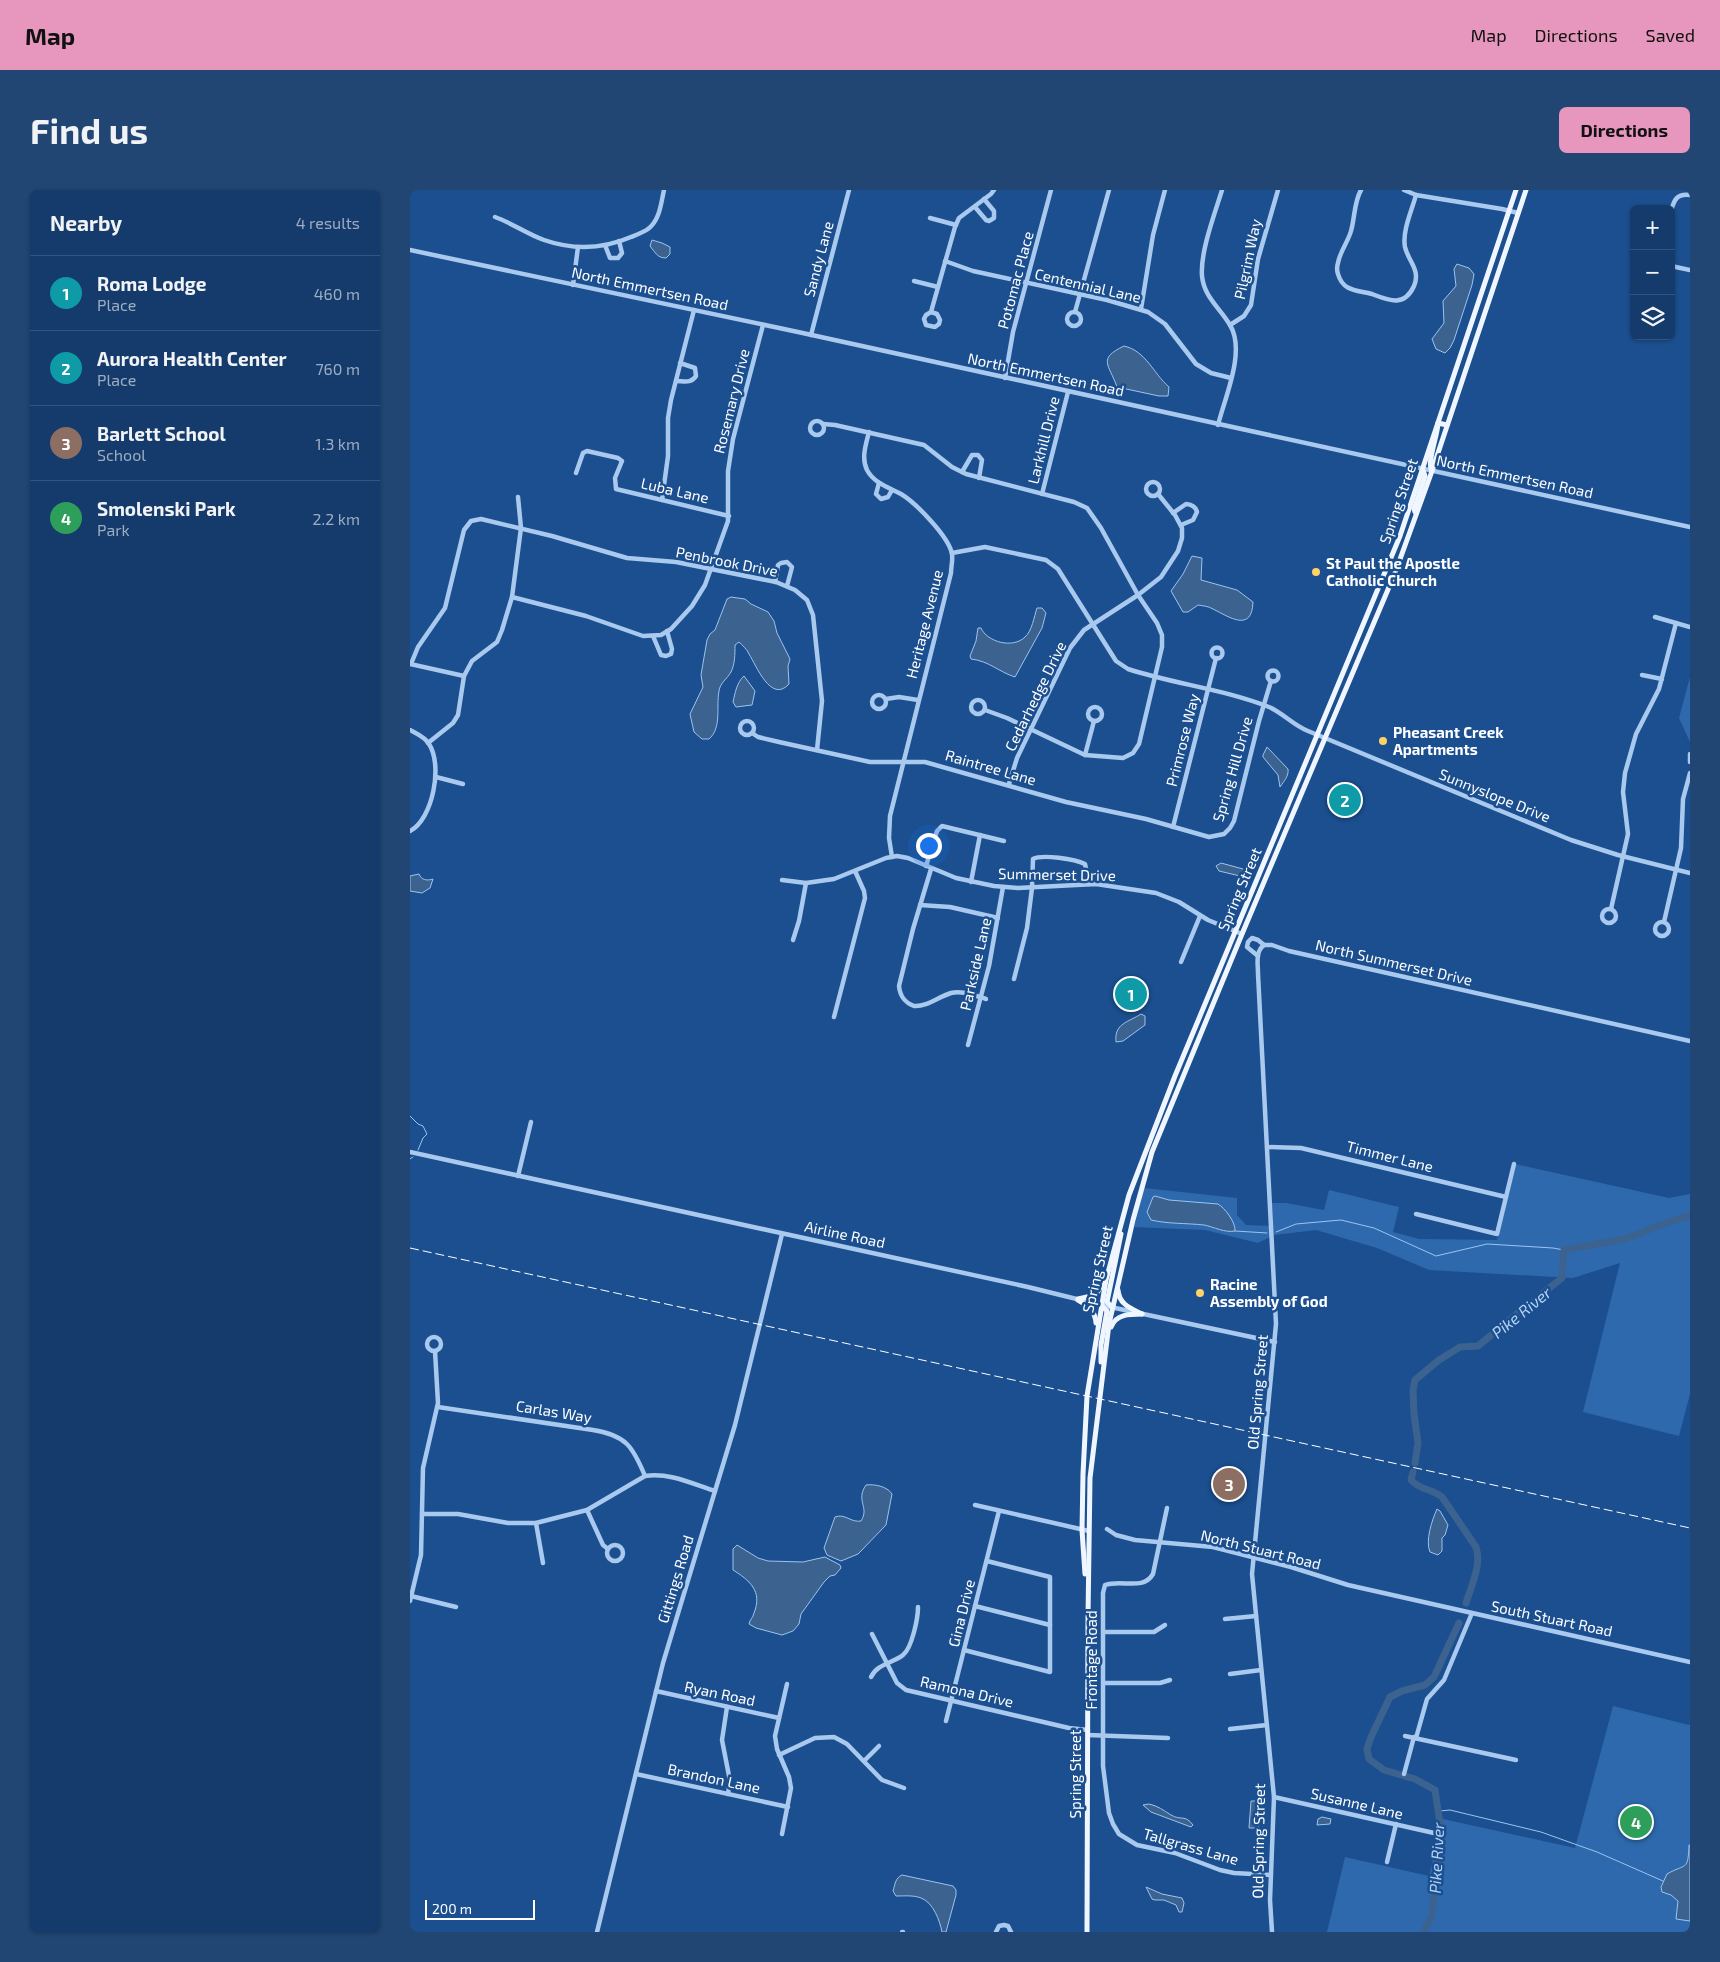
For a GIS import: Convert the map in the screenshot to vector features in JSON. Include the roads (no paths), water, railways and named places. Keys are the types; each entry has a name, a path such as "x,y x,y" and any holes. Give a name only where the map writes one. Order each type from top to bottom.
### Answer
{"main road":[{"name":"Spring Street","path":"1087,1932 1088,1617 1085,1417 1096,1330 1109,1268 1124,1210 1150,1135 1370,609 1408,512 1516,190"},
{"name":"Spring Street","path":"1086,1531 1090,1478 1106,1342 1118,1281 1152,1152 1395,573 1432,471 1526,190"},
{"path":"1468,334 1477,337"},
{"path":"1432,471 1429,463 1438,433 1438,422 1447,425"},
{"path":"1416,514 1414,509 1425,476 1423,469"},
{"path":"1408,512 1416,514"},
{"path":"1370,609 1378,613"},
{"path":"1340,681 1348,685"},
{"path":"1112,1308 1107,1302 1116,1263 1124,1210"},
{"path":"1078,1299 1096,1295 1109,1268"},
{"path":"1118,1281 1118,1292 1121,1301 1142,1314"},
{"path":"1078,1299 1094,1313 1096,1330"},
{"path":"1101,1305 1107,1312 1101,1352 1102,1378"},
{"path":"1106,1342 1113,1323 1118,1318 1130,1314 1142,1314"}],"street":[{"path":"495,217 509,222 542,240 559,245 578,248 605,245 649,228 657,218 664,190"},
{"name":"Sandy Lane","path":"811,335 850,190"},
{"path":"931,312 956,224 960,218 994,190"},
{"name":"Potomac Place","path":"1005,378 1013,332 1051,190"},
{"path":"1075,312 1109,190"},
{"path":"1141,309 1153,235 1165,190"},
{"path":"1218,425 1237,348 1235,336 1230,325 1210,299 1202,275 1204,256 1222,190"},
{"name":"Pilgrim Way","path":"1230,325 1244,316 1251,305 1258,259 1278,190"},
{"path":"1361,190 1349,235 1338,263 1338,275 1343,283 1354,291 1392,301 1407,295 1413,289 1416,280 1415,268 1408,254 1405,240 1416,194"},
{"path":"1404,190 1416,194 1518,213"},
{"path":"1673,205 1677,197 1681,194 1690,194"},
{"path":"975,207 986,220 992,220 995,214 994,211 984,200"},
{"path":"930,218 956,224"},
{"path":"605,245 608,256 614,259 621,256 622,253 619,241"},
{"path":"573,284 578,248"},
{"name":"North Emmertsen Road","path":"410,250 811,335 1690,527"},
{"name":"Centennial Lane","path":"945,261 973,271 1141,309 1162,321 1196,364 1211,373 1230,378"},
{"path":"1675,267 1690,270"},
{"path":"914,281 938,287"},
{"path":"662,500 668,456 668,418 694,310"},
{"name":"Rosemary Drive","path":"653,636 661,635 671,629 692,606 705,585 711,569 729,516 728,471 733,439 763,325"},
{"path":"676,381 688,382 696,376 694,368 680,363"},
{"name":"Larkhill Drive","path":"1042,494 1068,392"},
{"path":"824,424 924,445 952,467 962,472 1074,502 1087,508 1101,528 1162,634 1162,647 1156,676 1139,744 1131,755 1123,758 1085,755 1031,729 985,710"},
{"name":"Heritage Avenue","path":"868,432 864,458 866,468 879,483 918,506 942,535 952,554 951,573 890,816 888,828 892,856"},
{"name":"Luba Lane","path":"576,473 583,453 587,451 618,458 622,461 615,478 616,489 729,516"},
{"path":"962,472 972,455 978,455 982,460 979,478"},
{"path":"879,483 876,494 880,499 888,497 892,490"},
{"path":"1158,494 1181,525 1196,516 1196,510 1191,505 1186,504 1173,512"},
{"path":"428,743 454,723 458,715 464,676 472,661 497,642 502,630 512,597 520,528 518,497"},
{"name":"Penbrook Drive","path":"410,664 418,647 445,608 464,530 471,521 481,519 627,558 676,562 787,586 806,600 813,615 822,701 816,750"},
{"name":"Cedarhedge Drive","path":"1009,784 1017,758 1070,648 1084,630 1138,595 1161,577 1171,564 1182,538 1181,525"},
{"path":"952,554 985,547 1046,560 1058,569 1092,624"},
{"path":"775,582 778,566 781,562 787,562 792,567 787,586"},
{"path":"512,597 597,620 643,636 653,636 661,655 666,656 670,654 672,649 667,631"},
{"path":"1655,618 1690,627"},
{"path":"1611,909 1624,856 1628,828 1623,792 1625,773 1636,734 1659,689 1676,623"},
{"name":"Sunnyslope Drive","path":"1092,624 1119,664 1132,670 1263,705 1276,710 1296,725 1326,739 1570,840 1690,873"},
{"name":"Primrose Way","path":"1173,827 1216,658"},
{"path":"410,664 464,676"},
{"path":"1642,675 1662,680"},
{"name":"Spring Hill Drive","path":"1221,836 1230,828 1234,821 1263,705 1271,681"},
{"path":"886,699 900,697 918,700"},
{"path":"1085,755 1094,721"},
{"path":"410,730 428,743 435,758 436,777 424,820 410,831"},
{"name":"Raintree Lane","path":"752,733 758,737 870,762 925,762 1009,784 1066,802 1143,818 1210,837 1221,836"},
{"path":"1690,754 1690,762"},
{"path":"1664,922 1677,869 1682,840 1683,799 1690,773"},
{"path":"436,777 463,784"},
{"path":"984,998 960,992 952,993 919,1006 910,1004 902,999 899,986 937,832 942,826 1004,841"},
{"path":"970,882 980,835"},
{"path":"782,880 806,883 834,878 892,856"},
{"name":"Summerset Drive","path":"892,856 908,858 970,882 1003,887 1032,888 1089,884 1118,886 1156,893 1179,902 1200,916 1242,934"},
{"path":"1014,980 1027,928 1032,888 1033,859 1038,856 1079,861 1084,864 1089,884"},
{"path":"834,1017 865,898 855,871"},
{"path":"793,940 799,921 806,883"},
{"name":"Parkside Lane","path":"968,1045 984,998 1003,887"},
{"path":"920,905 950,907 998,918"},
{"path":"1181,962 1200,916"},
{"name":"North Summerset Drive","path":"1258,956 1247,947 1248,942 1252,938 1264,945 1272,945 1289,951 1690,1041"},
{"path":"1258,956 1260,949 1264,945"},
{"name":"Old Spring Street","path":"1258,956 1275,1342 1252,1574 1274,1797 1270,1900 1272,1932"},
{"path":"518,1176 531,1122"},
{"name":"Timmer Lane","path":"1267,1147 1301,1148 1506,1197"},
{"name":"Airline Road","path":"410,1152 1112,1308 1275,1342"},
{"path":"1416,1214 1497,1234 1514,1164"},
{"name":"Gittings Road","path":"597,1932 656,1691 735,1425 782,1234"},
{"path":"435,1351 438,1407 423,1468 421,1555 411,1598 456,1607"},
{"name":"Carlas Way","path":"438,1407 593,1430 618,1436 627,1442 633,1450 645,1476"},
{"path":"422,1514 458,1514 508,1523 536,1523 587,1510 645,1476 663,1475 715,1491"},
{"path":"974,1505 1086,1531"},
{"path":"1160,1543 1167,1508"},
{"path":"587,1510 603,1545 608,1548"},
{"name":"Gina Drive","path":"946,1721 999,1511"},
{"path":"536,1523 543,1563"},
{"name":"North Stuart Road","path":"1107,1529 1116,1535 1136,1540 1202,1545 1340,1583 1408,1599"},
{"name":"Frontage Road","path":"1104,1736 1103,1593 1106,1586 1111,1583 1144,1584 1150,1580 1160,1543"},
{"path":"964,1650 1050,1672 1050,1577 986,1561"},
{"name":"South Stuart Road","path":"1408,1599 1690,1662"},
{"path":"871,1676 874,1670 901,1657 907,1651 918,1613 918,1606"},
{"path":"975,1606 1050,1624"},
{"path":"1404,1774 1427,1698 1444,1680 1472,1613"},
{"path":"1225,1619 1256,1616"},
{"path":"1104,1632 1154,1632 1165,1625"},
{"name":"Ramona Drive","path":"872,1634 897,1683 903,1688 1088,1733 1104,1736 1168,1738"},
{"path":"1230,1674 1261,1670"},
{"path":"1104,1683 1160,1683 1170,1680"},
{"path":"782,1834 791,1793 790,1782 779,1756 775,1736 786,1684"},
{"name":"Ryan Road","path":"656,1691 779,1718"},
{"path":"727,1707 722,1740 730,1781 728,1794"},
{"path":"1230,1729 1267,1725"},
{"path":"779,1756 815,1738 828,1736 843,1741 882,1780 904,1788"},
{"name":"Tallgrass Lane","path":"1104,1736 1104,1772 1109,1814 1112,1824 1119,1834 1137,1845 1175,1853 1220,1870 1234,1873 1271,1875"},
{"path":"1405,1736 1516,1760"},
{"path":"864,1761 879,1746"},
{"name":"Brandon Lane","path":"636,1774 788,1807"},
{"name":"Susanne Lane","path":"1274,1797 1434,1833"},
{"path":"1387,1862 1396,1824"},
{"path":"996,1932 999,1926 1004,1925 1008,1926 1011,1932"}],"waterway":[{"path":"410,1116 423,1126 427,1134 423,1138 418,1150"},
{"name":"Pike River","path":"1415,1463 1418,1443 1414,1414 1413,1390 1415,1380 1439,1360 1460,1347 1478,1346 1518,1313 1529,1307 1562,1278 1564,1250 1625,1239 1674,1220 1690,1216"},
{"path":"1276,1232 1296,1224 1341,1220 1374,1228 1436,1256 1487,1244 1564,1250"},
{"path":"1235,1231 1267,1233"},
{"name":"Pike River","path":"1413,1472 1411,1480 1415,1484 1442,1497 1476,1547 1477,1568 1466,1603"},
{"name":"Pike River","path":"1424,1932 1432,1915 1441,1830 1435,1790 1415,1779 1384,1770 1369,1759 1367,1749 1390,1697 1402,1691 1425,1685 1434,1677 1459,1623"},
{"path":"1439,1811 1450,1810 1541,1832 1597,1852 1663,1881"}],"railway":[{"path":"410,1248 1690,1528"}],"place":[{"name":"St Paul the Apostle Catholic Church","path":"1316,572"},
{"name":"Pheasant Creek Apartments","path":"1383,741"},
{"name":"Aurora Health Center","path":"1345,800"},
{"name":"Roma Lodge","path":"1131,994"},
{"name":"Racine Assembly of God","path":"1200,1293"},
{"name":"Barlett School","path":"1229,1484"},
{"name":"Smolenski Park","path":"1636,1822"}]}
